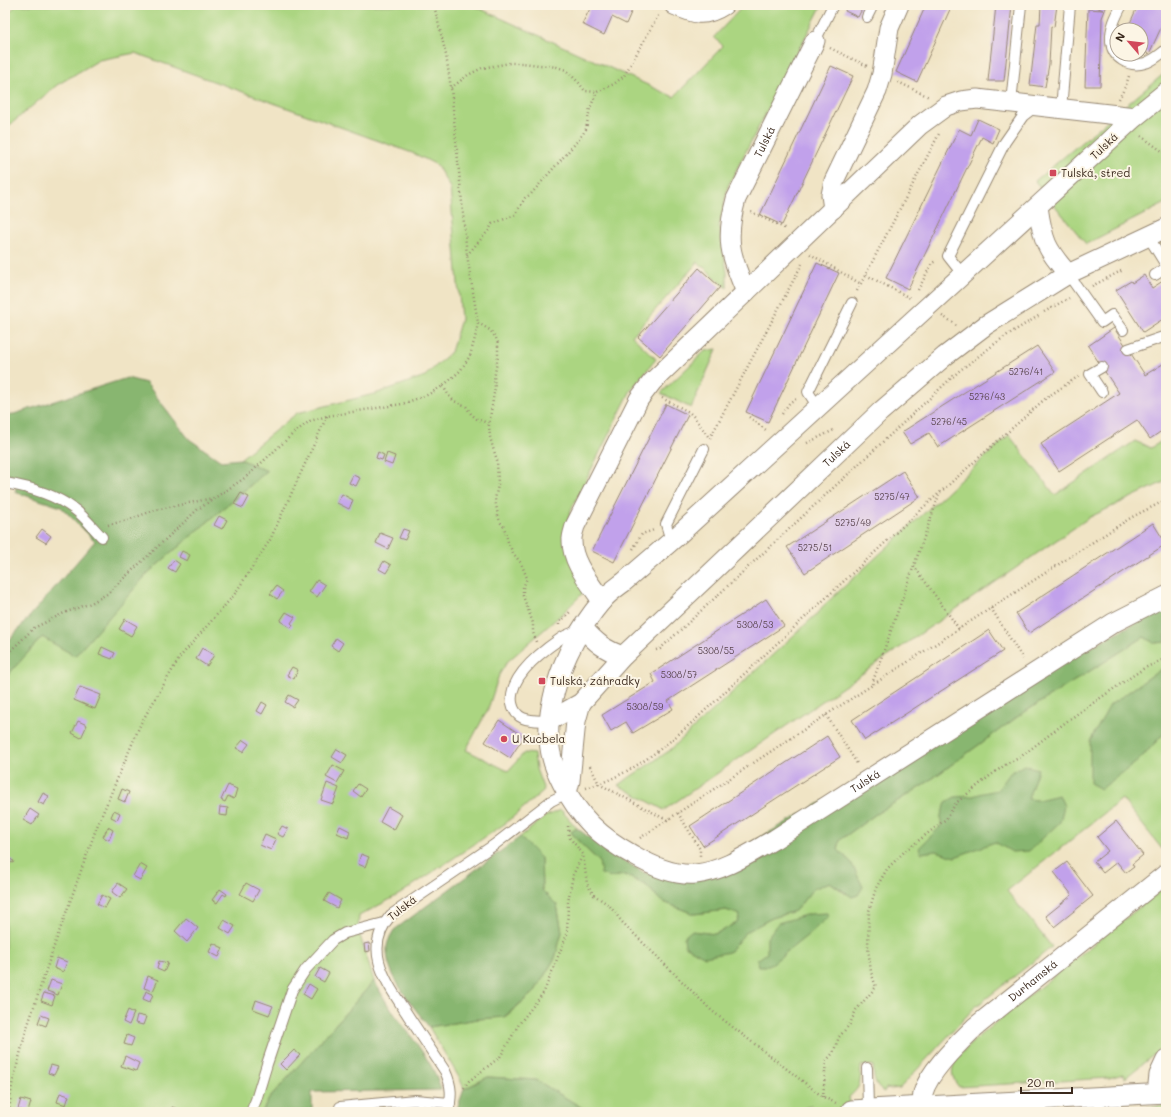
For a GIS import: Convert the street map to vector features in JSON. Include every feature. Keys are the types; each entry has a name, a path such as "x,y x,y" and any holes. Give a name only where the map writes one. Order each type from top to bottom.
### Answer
{"street":[{"path":"668,8 703,14 715,11 724,5"},
{"path":"832,209 831,195 834,181 877,91 882,74 889,28 898,5"},
{"name":"Tulská","path":"746,292 734,264 730,246 732,214 736,199 815,41"},
{"name":"Tulská","path":"1166,92 1135,125 1038,207 818,407 778,435 671,541 602,601 583,628 566,661 558,681 549,721 551,758 567,793 593,828 606,839 623,850 656,866 677,873 695,874 714,870 740,859 775,839 1113,623 1166,596"},
{"name":"Tulská","path":"602,601 582,572 572,546 572,537 575,526 639,399 646,390 746,292 807,242 832,209 920,125 946,106 961,101 977,99 1061,109 1135,125"},
{"path":"1038,207 1042,232 1047,246 1054,258 1068,274"},
{"name":"Tulská","path":"549,721 581,703 623,656 854,438 916,381 967,339 1006,312 1068,274 1166,228"},
{"path":"583,628 595,642 610,651 623,656"},
{"name":"Tulská","path":"567,793 570,781 576,721 581,703"},
{"name":"Durhamská","path":"922,1105 923,1093 932,1076 974,1027 1166,874"},
{"path":"860,1109 922,1105 1008,1106 1162,1093 1159,1075 1166,1060"}],"lane":[{"path":"815,41 833,5"},
{"path":"867,17 873,5"},
{"path":"1011,103 1021,5"},
{"path":"1061,109 1070,5"},
{"path":"1122,5 1114,22 1111,40 1112,51 1119,59 1129,63 1143,64 1152,60 1166,50"},
{"path":"963,275 948,256 1005,142 1023,116 1036,106"},
{"path":"1148,236 1166,265"},
{"path":"1155,275 1166,268"},
{"path":"1068,274 1102,322 1112,315 1123,330"},
{"path":"818,407 808,392 852,303"},
{"path":"1128,349 1166,336"},
{"path":"1102,367 1090,374 1102,392"},
{"path":"671,541 666,524 704,449"},
{"path":"5,483 38,491 58,499 75,510 102,537"},
{"path":"549,721 527,720 519,716 514,710 512,699 513,688 517,679 524,670 561,638 583,628"},
{"name":"Tulská","path":"449,1108 451,1085 445,1071 391,989 382,972 377,957 379,932 390,915 494,845 551,801 567,793"},
{"path":"251,1112 292,990 306,969 333,940 339,936 345,933 384,923"},
{"path":"860,1109 867,1068"},
{"path":"340,1107 415,1100 449,1108"}],"path":[{"path":"5,656 34,628 64,613 91,604 107,594 197,510 246,477 295,432 310,421 327,416 402,404 427,396 443,386 460,371 470,356 478,323 467,255 451,88 446,55 434,5"},
{"path":"451,88 468,75 482,68 510,63 522,63 557,67 566,70 579,82 585,91 598,92 614,84 624,76 668,8"},
{"path":"839,52 866,66"},
{"path":"1115,104 1126,85"},
{"path":"907,86 925,95"},
{"path":"467,255 473,250 492,224 515,214 525,198 531,194 581,137 588,123 590,108 598,92"},
{"path":"1135,125 1166,154"},
{"path":"852,303 939,134"},
{"path":"747,210 807,242 808,253 861,284"},
{"path":"916,294 932,263 948,256"},
{"path":"704,449 804,260"},
{"path":"653,651 660,649 959,371 1004,337 1044,312 1130,266"},
{"path":"478,323 490,330 498,343 498,356 494,379 495,387 490,424 490,437 498,460 498,485 495,499 498,516 504,527 508,542 513,553 521,562 527,578 522,588 522,596 533,622 533,632 540,656"},
{"path":"567,793 599,784 619,776 642,763 665,746 939,494 1046,398 1083,374 1090,374"},
{"path":"443,386 454,401 466,406 471,414 477,419 490,424"},
{"path":"655,395 689,412 710,438"},
{"path":"9,1112 12,1086 26,1031 52,952 96,829 141,723 180,656 234,595 270,540 327,416"},
{"path":"749,418 797,448 834,429 841,437 847,431 854,438"},
{"path":"872,685 939,494"},
{"path":"90,524 109,525 155,510 216,498"},
{"path":"623,850 666,820 991,608 1132,518 1166,500"},
{"path":"914,565 959,629"},
{"path":"991,608 1023,659"},
{"path":"823,1097 826,1061 833,1053 839,1037 850,1024 856,1010 876,987 871,972 868,947 869,911 876,888 887,869 904,852 946,819 956,803 991,775 1008,763 1019,758 1070,719 1122,683 1143,669 1166,658"},
{"path":"826,715 858,765"},
{"path":"589,764 599,784 666,820"},
{"path":"678,813 700,849 701,858 714,870"},
{"path":"568,822 569,837 583,854 587,884 594,895 608,905 622,922 716,1015 823,1097 860,1109"},
{"path":"449,1108 469,1081 500,1057 519,1024 544,992 567,934 568,902 573,875 583,854"}],"green space":[{"path":"16,5 472,5 674,97 723,46 714,37 744,5 822,5 728,186 719,227 727,272 727,288 698,262 632,336 656,359 631,390 571,510 564,534 585,591 562,614 507,662 499,675 488,709 466,750 508,771 524,753 534,754 536,769 544,790 506,823 400,894 359,916 358,929 374,981 269,1099 262,1112 5,1112 5,678 42,637 75,655 149,572 267,471 240,459 297,413 378,393 425,376 451,352 461,319 450,188 437,165 415,154 135,53 99,60 57,85 5,129 5,17"},
{"path":"1166,72 1166,203 1086,244 1035,181"},
{"path":"717,349 691,408 661,393 705,351"},
{"path":"127,378 146,383 189,439 221,461 240,459 267,471 149,572 75,656 42,637 5,678 5,645 95,541 61,507 15,492 19,477 5,474 5,415 14,414"},
{"path":"1009,435 1055,495 1135,441 1151,448 1166,438 1166,481 1090,517 664,810 618,785 669,751 821,610 821,608"},
{"path":"1166,607 1166,642 1154,643 1144,637 1020,715 922,786 876,814 840,840 838,850 851,862 863,887 858,895 852,897 830,882 813,889 795,911 772,918 746,932 729,952 705,957 685,946 684,937 691,931 715,934 737,923 740,915 726,910 694,914 661,901 647,886 625,875 611,877 601,874 599,861 571,832 577,828 606,851 645,873 683,882 1105,639"},
{"path":"1144,637 1154,643 1166,642 1166,668 1160,670 1110,705 1138,761 1166,731 1166,854 1122,799 1007,891 1052,947 974,1008 900,1088 886,1088 884,1092 880,1090 874,1077 873,1065 861,1066 860,1083 849,1097 852,1112 817,1112 811,1106 792,1112 589,1112 536,1080 488,1077 464,1089 460,1079 429,1027 478,1019 505,1017 535,991 555,958 562,932 557,905 542,890 541,858 520,837 546,816 561,810 577,828 571,832 599,861 611,877 625,875 647,886 661,901 694,914 726,910 740,915 737,923 715,934 691,931 729,952 745,932 772,918 795,911 813,889 830,882 846,894 851,862 838,850 840,840 876,814 922,786 1020,715"},
{"path":"1166,668 1166,731 1138,761 1101,789 1090,783 1090,741 1110,705 1160,670"},
{"path":"1024,765 1038,769 1028,799 1038,800 1059,795 1064,806 1060,822 1029,851 1012,852 995,842 955,857 936,851 921,853 919,848 941,826 941,815 946,802 955,797 973,796 998,790 1010,773"},
{"path":"520,837 541,858 542,890 557,905 562,932 555,958 535,991 504,1017 478,1019 429,1027 401,989 390,968 387,945 389,938 394,930"},
{"path":"1166,886 1166,1045 1125,1078 1123,1074 1109,1078 959,1087 952,1072 953,1066 961,1053 967,1047"},
{"path":"827,913 829,916 769,966 758,966 757,960 767,953 767,938 778,923 809,914"},
{"path":"374,981 388,1005 426,1057 441,1090 312,1092 312,1112 262,1112 269,1099"},
{"path":"488,1077 536,1080 589,1112 456,1112 464,1089"},
{"path":"1166,1106 1166,1112 1052,1112"}],"building":[{"path":"592,5 627,5 633,8 626,24 612,17 604,35 582,24"},
{"path":"847,5 864,5 858,17 845,11"},
{"path":"926,5 952,5 917,82 896,72"},
{"path":"996,5 1012,5 1004,81 988,81"},
{"path":"1041,5 1057,5 1054,27 1051,26 1049,64 1045,87 1030,85 1037,24 1040,24"},
{"path":"1092,5 1107,5 1102,18 1100,86 1085,86 1088,9 1103,10"},
{"path":"1138,5 1166,5 1166,17 1149,54 1149,22 1131,22"},
{"path":"831,66 853,76 782,225 760,215"},
{"path":"978,119 999,129 993,143 982,137 908,289 886,278 959,129 971,135"},
{"path":"817,263 839,273 768,422 746,412"},
{"path":"699,268 720,287 660,356 638,337"},
{"path":"1144,275 1152,288 1166,279 1166,317 1143,332 1116,290 1131,281 1132,283"},
{"path":"1114,328 1145,375 1166,362 1166,401 1164,402 1166,405 1166,428 1150,439 1137,420 1059,471 1041,444 1119,393 1088,346"},
{"path":"1037,346 1055,372 938,447 929,433 910,444 902,432"},
{"path":"666,404 688,415 614,562 592,551"},
{"path":"378,452 384,455 382,460 376,458"},
{"path":"387,453 395,456 392,465 384,462"},
{"path":"903,471 920,497 805,573 787,547"},
{"path":"353,475 360,478 356,486 349,483"},
{"path":"241,493 249,497 243,508 234,504"},
{"path":"342,494 353,500 349,509 337,503"},
{"path":"219,516 227,520 222,529 214,525"},
{"path":"1153,523 1166,544 1029,633 1016,613"},
{"path":"42,529 51,536 46,543 36,537"},
{"path":"403,529 409,531 405,540 399,538"},
{"path":"380,533 393,538 388,549 376,543"},
{"path":"182,551 190,555 187,561 179,557"},
{"path":"174,560 180,564 175,572 168,568"},
{"path":"384,561 391,565 386,573 379,569"},
{"path":"317,580 325,585 317,597 309,592"},
{"path":"276,586 283,591 277,599 270,594"},
{"path":"766,599 784,626 668,701 673,709 633,733 626,722 611,731 602,715 655,682 651,674"},
{"path":"286,612 295,617 291,623 293,625 291,628 280,621"},
{"path":"125,619 137,626 131,636 119,629"},
{"path":"989,630 1003,651 865,740 852,720"},
{"path":"336,638 343,643 338,651 331,646"},
{"path":"102,647 115,653 112,659 99,654"},
{"path":"202,648 214,655 207,666 196,659"},
{"path":"292,667 298,670 294,679 287,675"},
{"path":"80,687 101,695 95,709 74,700"},
{"path":"289,695 298,700 293,707 285,702"},
{"path":"262,702 267,705 262,714 257,711"},
{"name":"U Kucbela","path":"499,720 524,737 510,758 485,742"},
{"path":"78,721 87,725 81,738 72,733"},
{"path":"827,736 840,757 703,846 690,826"},
{"path":"243,740 249,744 243,752 236,748"},
{"path":"337,749 347,755 342,763 332,757"},
{"path":"333,765 344,771 337,783 326,777"},
{"path":"327,783 339,788 333,804 321,800"},
{"path":"358,784 366,789 361,797 353,791"},
{"path":"228,785 237,789 234,799 228,796 225,802 221,800"},
{"path":"122,789 129,792 125,802 118,799"},
{"path":"43,793 49,796 44,805 38,802"},
{"path":"220,807 228,808 227,816 219,815"},
{"path":"388,807 402,815 394,830 380,822"},
{"path":"30,809 39,815 32,825 23,820"},
{"path":"114,810 120,813 117,820 111,817"},
{"path":"1116,821 1143,855 1132,864 1134,867 1126,873 1117,862 1103,873 1094,862 1108,851 1097,837"},
{"path":"282,826 288,829 283,837 277,834"},
{"path":"340,826 350,831 348,838 337,833"},
{"path":"108,827 113,830 109,840 103,837"},
{"path":"265,834 276,839 271,850 260,845"},
{"path":"361,854 369,857 365,867 358,864"},
{"path":"5,857 14,861 13,863 11,862 7,870 5,869"},
{"path":"1067,862 1093,896 1054,927 1046,916 1072,895 1054,872"},
{"path":"140,864 147,868 140,880 133,876"},
{"path":"118,883 127,889 120,898 112,892"},
{"path":"246,883 259,890 253,901 240,894"},
{"path":"220,889 227,894 226,896 223,894 217,903 212,900"},
{"path":"329,893 341,900 337,908 324,901"},
{"path":"102,895 110,899 105,908 97,904"},
{"path":"186,918 198,928 187,942 175,931"},
{"path":"224,920 235,926 230,934 220,928"},
{"path":"213,943 223,948 219,957 209,952"},
{"path":"369,943 370,951 365,952 364,944"},
{"path":"57,958 67,962 63,972 54,968"},
{"path":"159,961 168,963 164,972 157,969"},
{"path":"320,968 329,973 324,982 315,977"},
{"path":"148,976 158,980 153,991 144,988"},
{"path":"51,980 62,984 58,995 47,991"},
{"path":"309,984 317,989 311,999 303,994"},
{"path":"146,991 153,994 150,1002 143,999"},
{"path":"44,993 55,996 52,1005 41,1001"},
{"path":"256,1000 273,1006 269,1015 253,1009"},
{"path":"128,1010 134,1013 129,1025 123,1022"},
{"path":"41,1015 49,1018 46,1026 38,1023"},
{"path":"137,1015 146,1017 143,1025 135,1023"},
{"path":"127,1035 134,1038 131,1046 124,1044"},
{"path":"294,1050 300,1055 286,1070 280,1064"},
{"path":"125,1056 139,1063 136,1071 121,1066"},
{"path":"51,1065 58,1067 54,1075 48,1073"},
{"path":"60,1093 69,1096 66,1105 57,1102"},
{"path":"21,1099 31,1102 28,1112 18,1109"},
{"path":"172,1107 187,1112 171,1112"}],"place":[{"name":"Tulská, stred","path":"1053,173"},
{"name":"Tulská, záhradky","path":"542,681"},
{"name":"U Kucbela","path":"504,739"}]}
